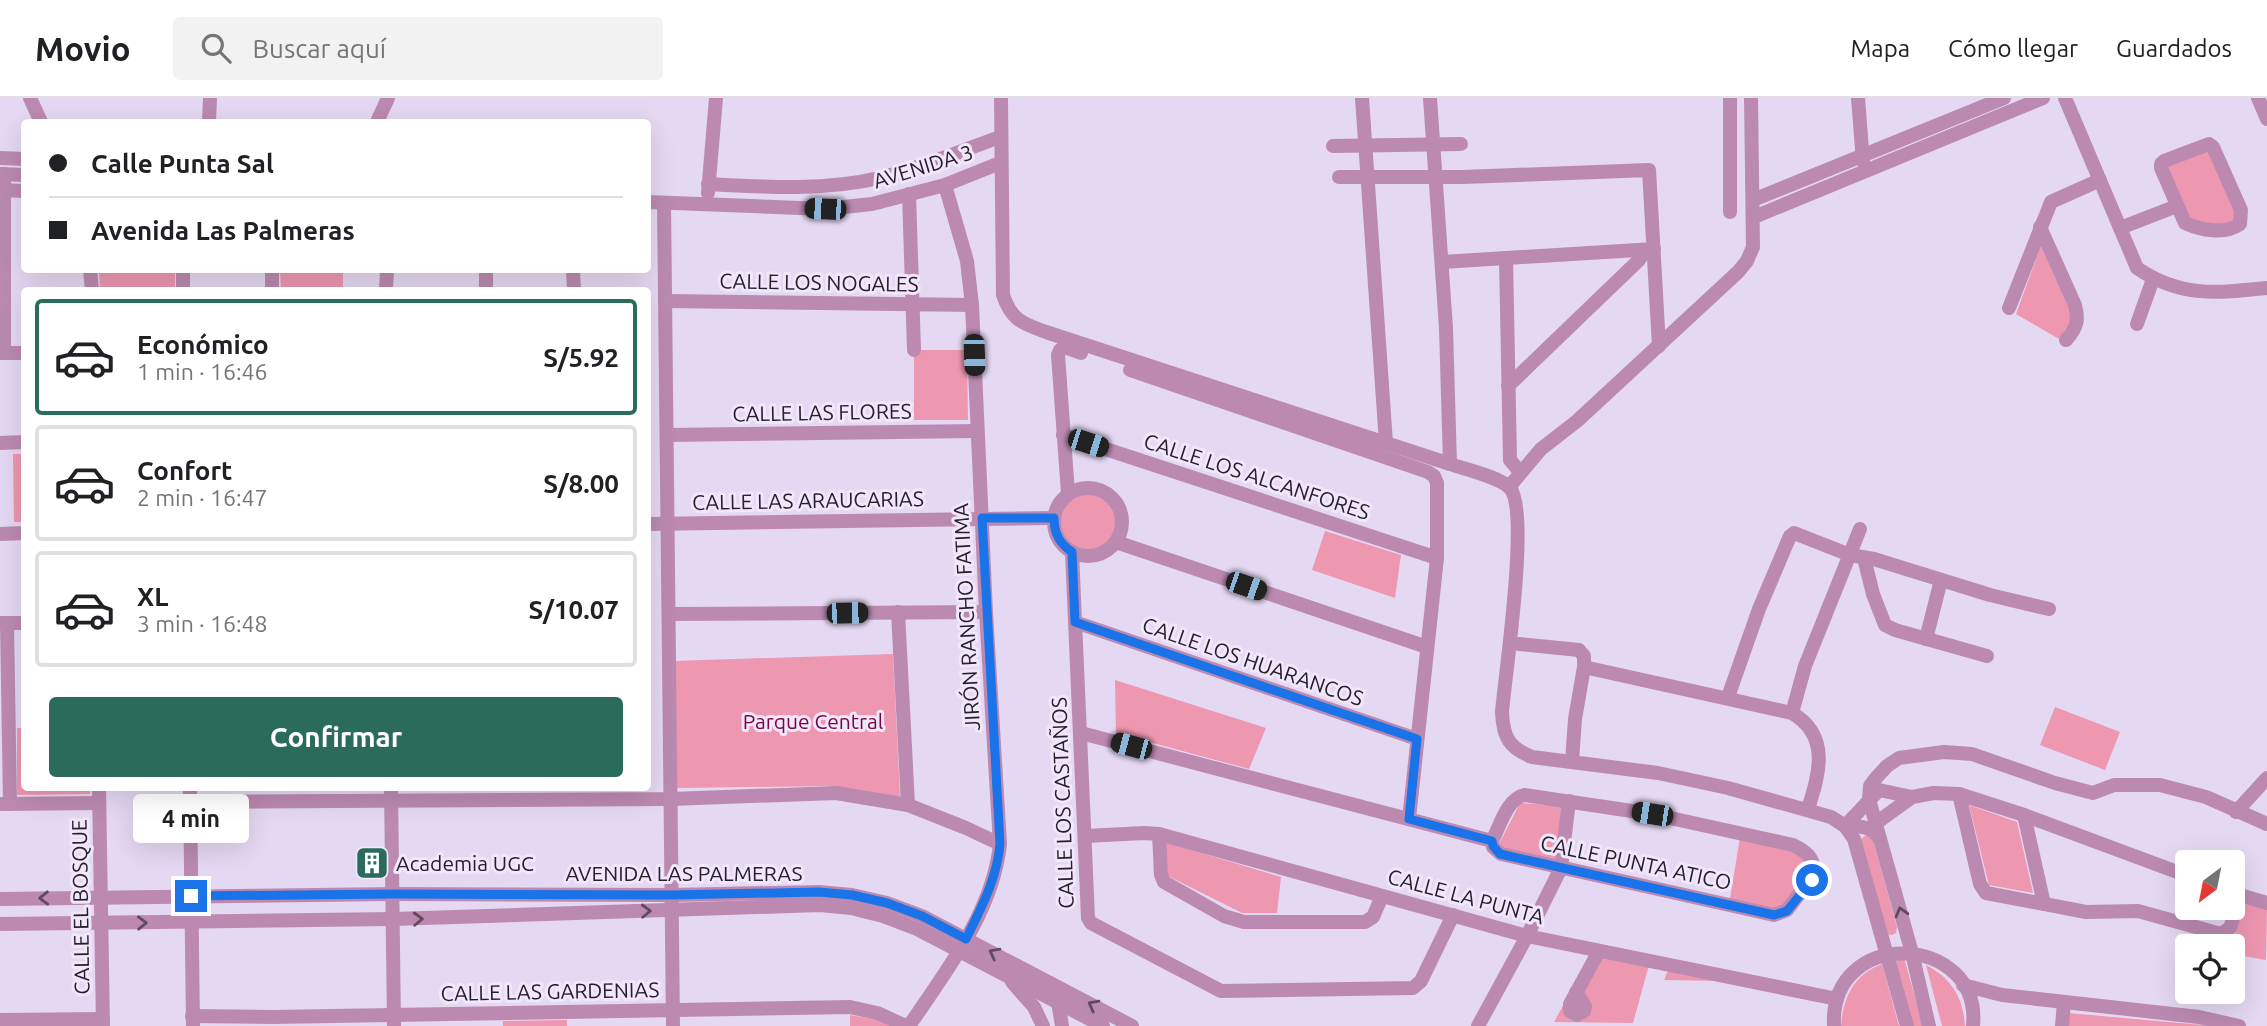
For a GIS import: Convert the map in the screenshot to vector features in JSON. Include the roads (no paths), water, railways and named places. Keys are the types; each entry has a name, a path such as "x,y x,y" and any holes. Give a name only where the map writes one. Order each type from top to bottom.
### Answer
{"street":[{"path":"30,98 40,119"},
{"path":"209,119 210,98"},
{"path":"378,119 388,98"},
{"path":"707,205 716,98"},
{"path":"1001,98 1003,295 1009,312 1023,324 1450,464 1509,487 1516,499 1518,514 1515,580 1502,712 1503,731 1511,744 1532,757 1658,773 1808,809 1831,817 1845,826 1856,845 1907,1026"},
{"path":"1362,98 1386,443"},
{"path":"1430,98 1447,328 1450,464"},
{"path":"1730,98 1730,212"},
{"path":"1509,487 1541,449 1577,421 1748,261 1753,247 1754,217 1751,98"},
{"path":"1858,98 1863,164"},
{"path":"1754,217 1863,164 2000,103 2043,98"},
{"path":"2065,98 2137,268 2153,279 2208,293 2267,288"},
{"path":"2262,102 2267,119"},
{"path":"708,184 761,187 835,185 880,178 1000,137"},
{"path":"1333,146 1461,144"},
{"path":"2209,144 2213,147 2241,210 2240,224 2233,229 2197,228 2185,223 2177,206 2161,164 2209,144"},
{"path":"0,158 21,159"},
{"name":"AVENIDA 3","path":"651,202 825,209 872,204 945,185 1000,163"},
{"path":"1753,200 1863,164"},
{"path":"1339,177 1436,177 1649,170 1649,249 1659,346"},
{"path":"21,175 2,174 2,353 21,353"},
{"path":"2009,308 2051,202 2100,180"},
{"name":"JIRÓN RANCHO FATIMA","path":"907,1026 962,944 991,886 1000,844 972,306 967,261 945,185"},
{"path":"2,190 21,191"},
{"path":"909,194 914,350"},
{"path":"664,203 673,1026"},
{"path":"2120,228 2177,206"},
{"path":"2040,227 2075,304 2078,317 2075,330 2066,340"},
{"path":"1442,262 1649,249"},
{"path":"1508,386 1649,249"},
{"path":"1506,258 1510,460 1520,472"},
{"path":"2137,324 2153,279"},
{"name":"CALLE LOS NOGALES","path":"665,301 972,306"},
{"path":"1068,493 1058,355 1064,347 1434,476 1437,483 1437,558 1409,819"},
{"name":"CALLE LAS FLORES","path":"667,435 977,430"},
{"name":"CALLE LOS ALCANFORES","path":"1063,435 1437,558"},
{"path":"0,443 21,442"},
{"path":"1090,487 1105,491 1111,496 1122,516 1122,531 1108,550 1087,556 1072,552 1060,542 1056,535 1054,518 1058,505 1068,493 1090,487"},
{"name":"CALLE LAS ARAUCARIAS","path":"651,524 1054,518"},
{"path":"1792,713 1805,666 1857,556 1860,529"},
{"path":"0,534 21,533"},
{"path":"1728,697 1759,609 1790,536 1800,534 1857,556 1990,595 2049,609"},
{"path":"1116,542 1427,647"},
{"name":"CALLE LOS CASTAÑOS","path":"1072,552 1088,918 1091,923 1221,991 1413,988 1421,981 1452,915"},
{"path":"1857,556 1885,625 1987,656"},
{"path":"1926,639 1941,580"},
{"path":"898,612 908,805"},
{"path":"669,614 986,612"},
{"name":"CALLE LOS HUARANCOS","path":"1075,622 1417,739"},
{"path":"4,623 5,804 99,803"},
{"path":"1519,644 1579,650 1584,656 1572,761"},
{"path":"1584,667 1728,697 1799,717 1812,732 1818,745 1818,776 1808,809"},
{"name":"CALLE PUNTA ATICO","path":"1081,733 1492,841 1500,854 1778,915 1787,911 1815,873 1814,863 1807,852 1793,845 1737,831 1569,801"},
{"path":"1929,1026 1912,953 1869,799 1870,786 1886,766 1899,758 1944,752 1972,754 2055,783 2093,793 2114,785 2160,785 2206,797 2267,824"},
{"path":"2236,812 2267,778"},
{"path":"1845,826 1880,790 1912,797"},
{"name":"CALLE EL BOSQUE","path":"99,791 103,1022"},
{"path":"192,1021 190,795 492,793 671,799 836,793 908,805 1000,844"},
{"path":"1876,823 1912,797 1934,793 1959,794 2175,871"},
{"path":"391,794 394,1020"},
{"path":"1959,794 1982,890 1993,895 2086,912 2144,912 2221,934 2230,928 2231,920"},
{"path":"1478,1026 1560,868 1569,801 1524,795 1516,797 1492,841"},
{"path":"2024,815 2044,904"},
{"path":"1845,826 1866,827 1875,831 1881,839"},
{"path":"1159,834 1161,875 1164,882 1224,916 1244,922 1366,922 1373,917 1382,896"},
{"name":"CALLE LA PUNTA","path":"1086,836 1159,834 1527,936 1837,999"},
{"name":"AVENIDA LAS PALMERAS","path":"0,899 393,894 671,895 819,892 852,895 887,903 922,916 1004,974 1103,1026"},
{"path":"2245,897 2267,903"},
{"name":"AVENIDA LAS PALMERAS","path":"0,924 393,919 820,905 852,908 883,916 962,944 1054,985 1132,1026"},
{"path":"1576,992 1599,951"},
{"path":"1834,1026 1837,999 1852,974 1867,962 1885,955 1912,953 1936,960 1955,975 1963,985 1972,1008 1973,1023"},
{"path":"1004,974 1034,1007 1043,1026"},
{"path":"1054,985 1062,1026"},
{"path":"1963,985 2002,995 2199,1017 2239,1026"},
{"path":"1973,1023 1989,1002 2002,995"},
{"path":"2062,1026 2064,1002"},
{"name":"CALLE LAS GARDENIAS","path":"192,1021 273,1017 394,1020 850,1007 877,1013 907,1026"},
{"path":"0,1020 103,1022"}],"place":[{"name":"Academia UGC","path":"372,863"}],"park label":[{"name":"Parque Central","path":"813,721"}]}
